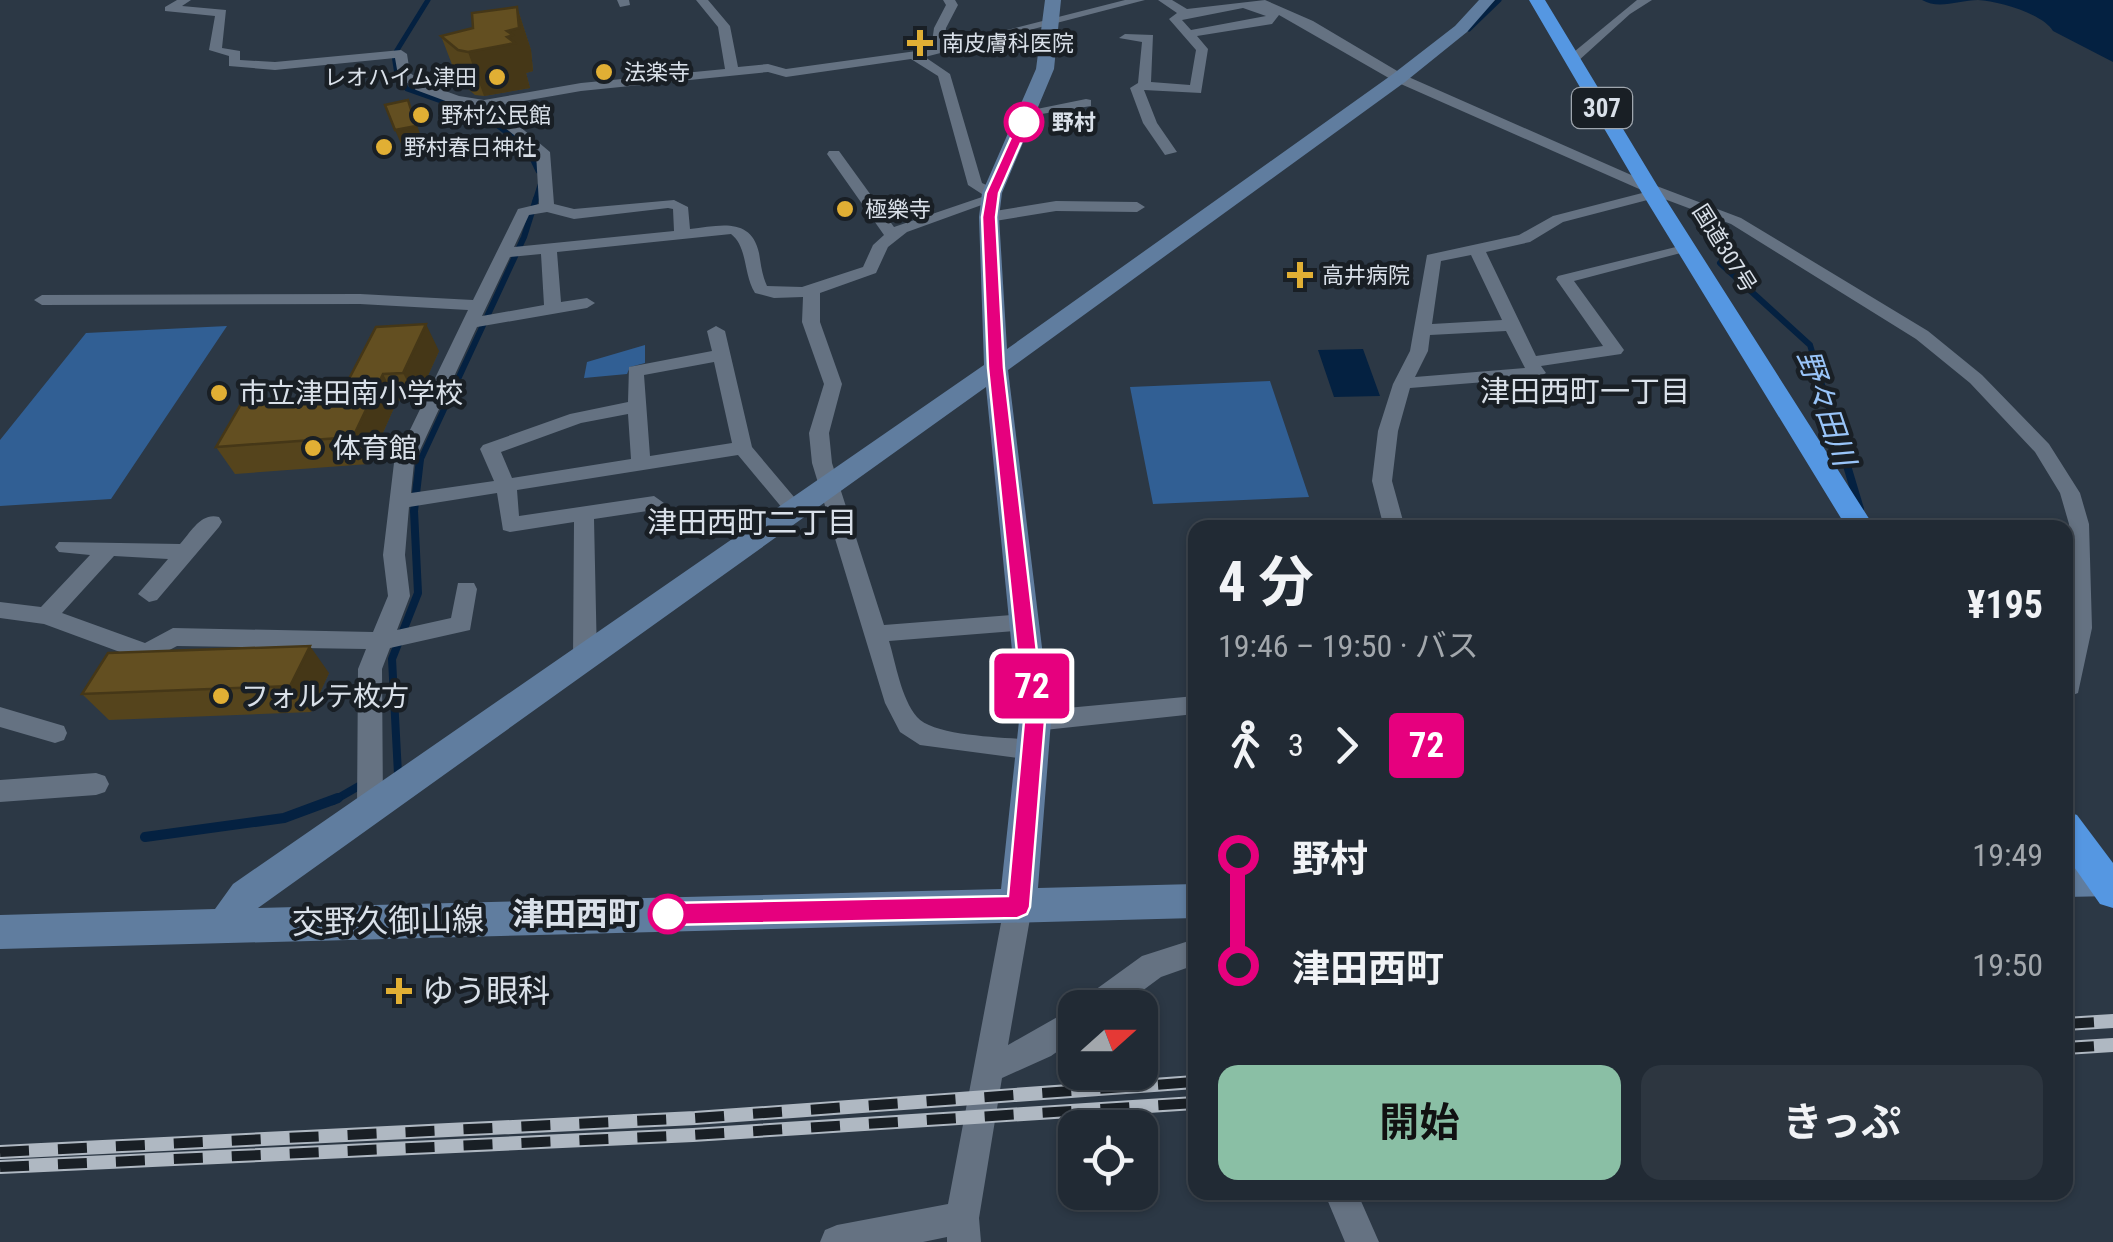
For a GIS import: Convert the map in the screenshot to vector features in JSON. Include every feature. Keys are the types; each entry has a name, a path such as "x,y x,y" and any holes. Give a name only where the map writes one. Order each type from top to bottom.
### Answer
{"highway":[{"name":"国道307号","path":"1536,0 1855,518"},
{"path":"2073,836 2111,884"}],"street":[{"path":"186,0 169,10 222,13 215,50 236,54 233,63 275,66 395,55 405,67 404,75 421,87 456,100 484,104 581,87 768,68 786,74 914,56 937,52 1052,12 1140,0"},
{"path":"702,0 724,26 732,72"},
{"path":"937,52 940,28 952,5 949,0"},
{"path":"1164,0 1184,13"},
{"path":"1255,0 1308,24 1399,78 1651,191 1736,221 1922,335 1996,396 2042,448 2070,494 2079,524 2081,628 2073,670"},
{"path":"226,924 246,896 996,368 1399,78 1461,30 1488,0"},
{"path":"1574,60 1595,44 1630,6 1646,0"},
{"path":"1125,38 1174,38 1268,20 1272,16 1244,4 1184,13 1175,19 1174,38 1144,85"},
{"path":"837,1242 963,1230 1018,907 1035,721 996,368 991,203 1045,68 1052,12"},
{"path":"1170,152 1150,124 1136,88 1144,85 1196,90 1202,49 1174,38"},
{"path":"914,56 944,74 975,185 991,203"},
{"path":"1029,112 1086,103"},
{"path":"484,104 543,152 538,209"},
{"path":"834,154 893,236"},
{"path":"1393,520 1382,481 1388,432 1402,384 1420,351 1433,258 1524,238 1558,219 1626,202 1651,191"},
{"path":"370,810 370,669 400,637 394,554 405,501 404,462 514,252 523,212 538,209 574,214 669,203 680,207 682,232"},
{"path":"514,252 682,232 739,231 750,242 752,272 761,289 812,290 870,270 880,245 901,229 991,203 1136,207"},
{"path":"1530,362 1615,350 1564,279 1686,246"},
{"path":"549,248 553,308"},
{"path":"1411,384 1537,373 1476,248"},
{"path":"812,290 811,322 833,384 819,433 822,463 897,704 909,725 929,738 1033,750"},
{"path":"42,300 366,299 482,317 587,302"},
{"path":"1423,330 1514,325"},
{"path":"716,331 743,448 795,510"},
{"path":"641,465 635,371 721,355"},
{"path":"638,406 577,418 490,448 506,486 510,525 654,503"},
{"path":"405,501 743,448"},
{"path":"584,514 584,659"},
{"path":"149,594 212,522"},
{"path":"66,547 186,552"},
{"path":"46,616 109,549"},
{"path":"0,610 46,616 147,652 173,636 400,637 462,624 466,590"},
{"path":"873,634 1026,622"},
{"path":"1035,721 1188,706"},
{"path":"0,716 55,732"},
{"path":"0,791 96,784"},
{"path":"2073,882 2111,884"},
{"name":"交野久御山線","path":"0,932 1188,901"},
{"path":"1119,990 1152,966 1188,954"},
{"path":"990,1068 1040,1046 1058,1033"},
{"path":"1344,1200 1362,1242"}],"shaded area":[{"path":"1922,0 1978,0 1942,4"},
{"path":"1978,0 2113,0 2113,62 2053,31 2030,14"},
{"path":"227,326 111,499 0,506 0,440 86,333"},
{"path":"645,345 645,363 630,367 627,374 584,378 587,362"},
{"path":"1363,349 1380,396 1334,397 1318,350"},
{"path":"1270,381 1309,497 1153,504 1130,387"}],"building":[{"path":"517,7 519,28 507,31 513,35 507,37 515,43 468,52 458,50 441,36 473,28 472,13"},
{"path":"408,100 416,126 395,130 385,105"},
{"path":"426,324 403,373 383,374 353,437 216,447 241,404 339,398 376,327"},
{"path":"310,646 290,686 82,694 108,653"}],"waterway":[{"path":"428,0 394,55 397,75 407,89 486,117 527,148 538,171"},
{"name":"野々田川","path":"1469,29 1499,0"},
{"path":"535,201 540,185"},
{"path":"420,461 524,237 536,199"},
{"name":"野々田川","path":"1720,263 1810,345 1845,461"},
{"path":"398,774 392,659 418,593 414,511 420,459"},
{"name":"野々田川","path":"1845,459 1860,509"},
{"path":"333,801 359,786"},
{"path":"145,837 284,818 338,798"}],"railway":[{"path":"2073,1024 2113,1021"},
{"path":"2073,1048 2113,1045"},
{"path":"0,1152 695,1118 1188,1083"},
{"path":"0,1167 693,1135 1188,1103"}],"bus line":[{"name":"72","path":"668,914 1018,907 1035,721 996,368 989,217 992,193 1024,122"}],"place":[{"name":"南皮膚科医院","path":"920,43"},
{"name":"法楽寺","path":"604,72"},
{"name":"レオハイム津田","path":"497,77"},
{"name":"野村公民館","path":"421,115"},
{"name":"野村","path":"1024,122"},
{"name":"野村春日神社","path":"384,147"},
{"name":"極樂寺","path":"845,209"},
{"name":"高井病院","path":"1300,275"},
{"name":"市立津田南小学校","path":"219,393"},
{"name":"体育館","path":"313,448"},
{"name":"フォルテ枚方","path":"221,696"},
{"name":"津田西町","path":"668,914"},
{"name":"ゆう眼科","path":"399,991"}],"district":[{"name":"津田西町一丁目","path":"1585,392"},
{"name":"津田西町二丁目","path":"752,523"}]}
